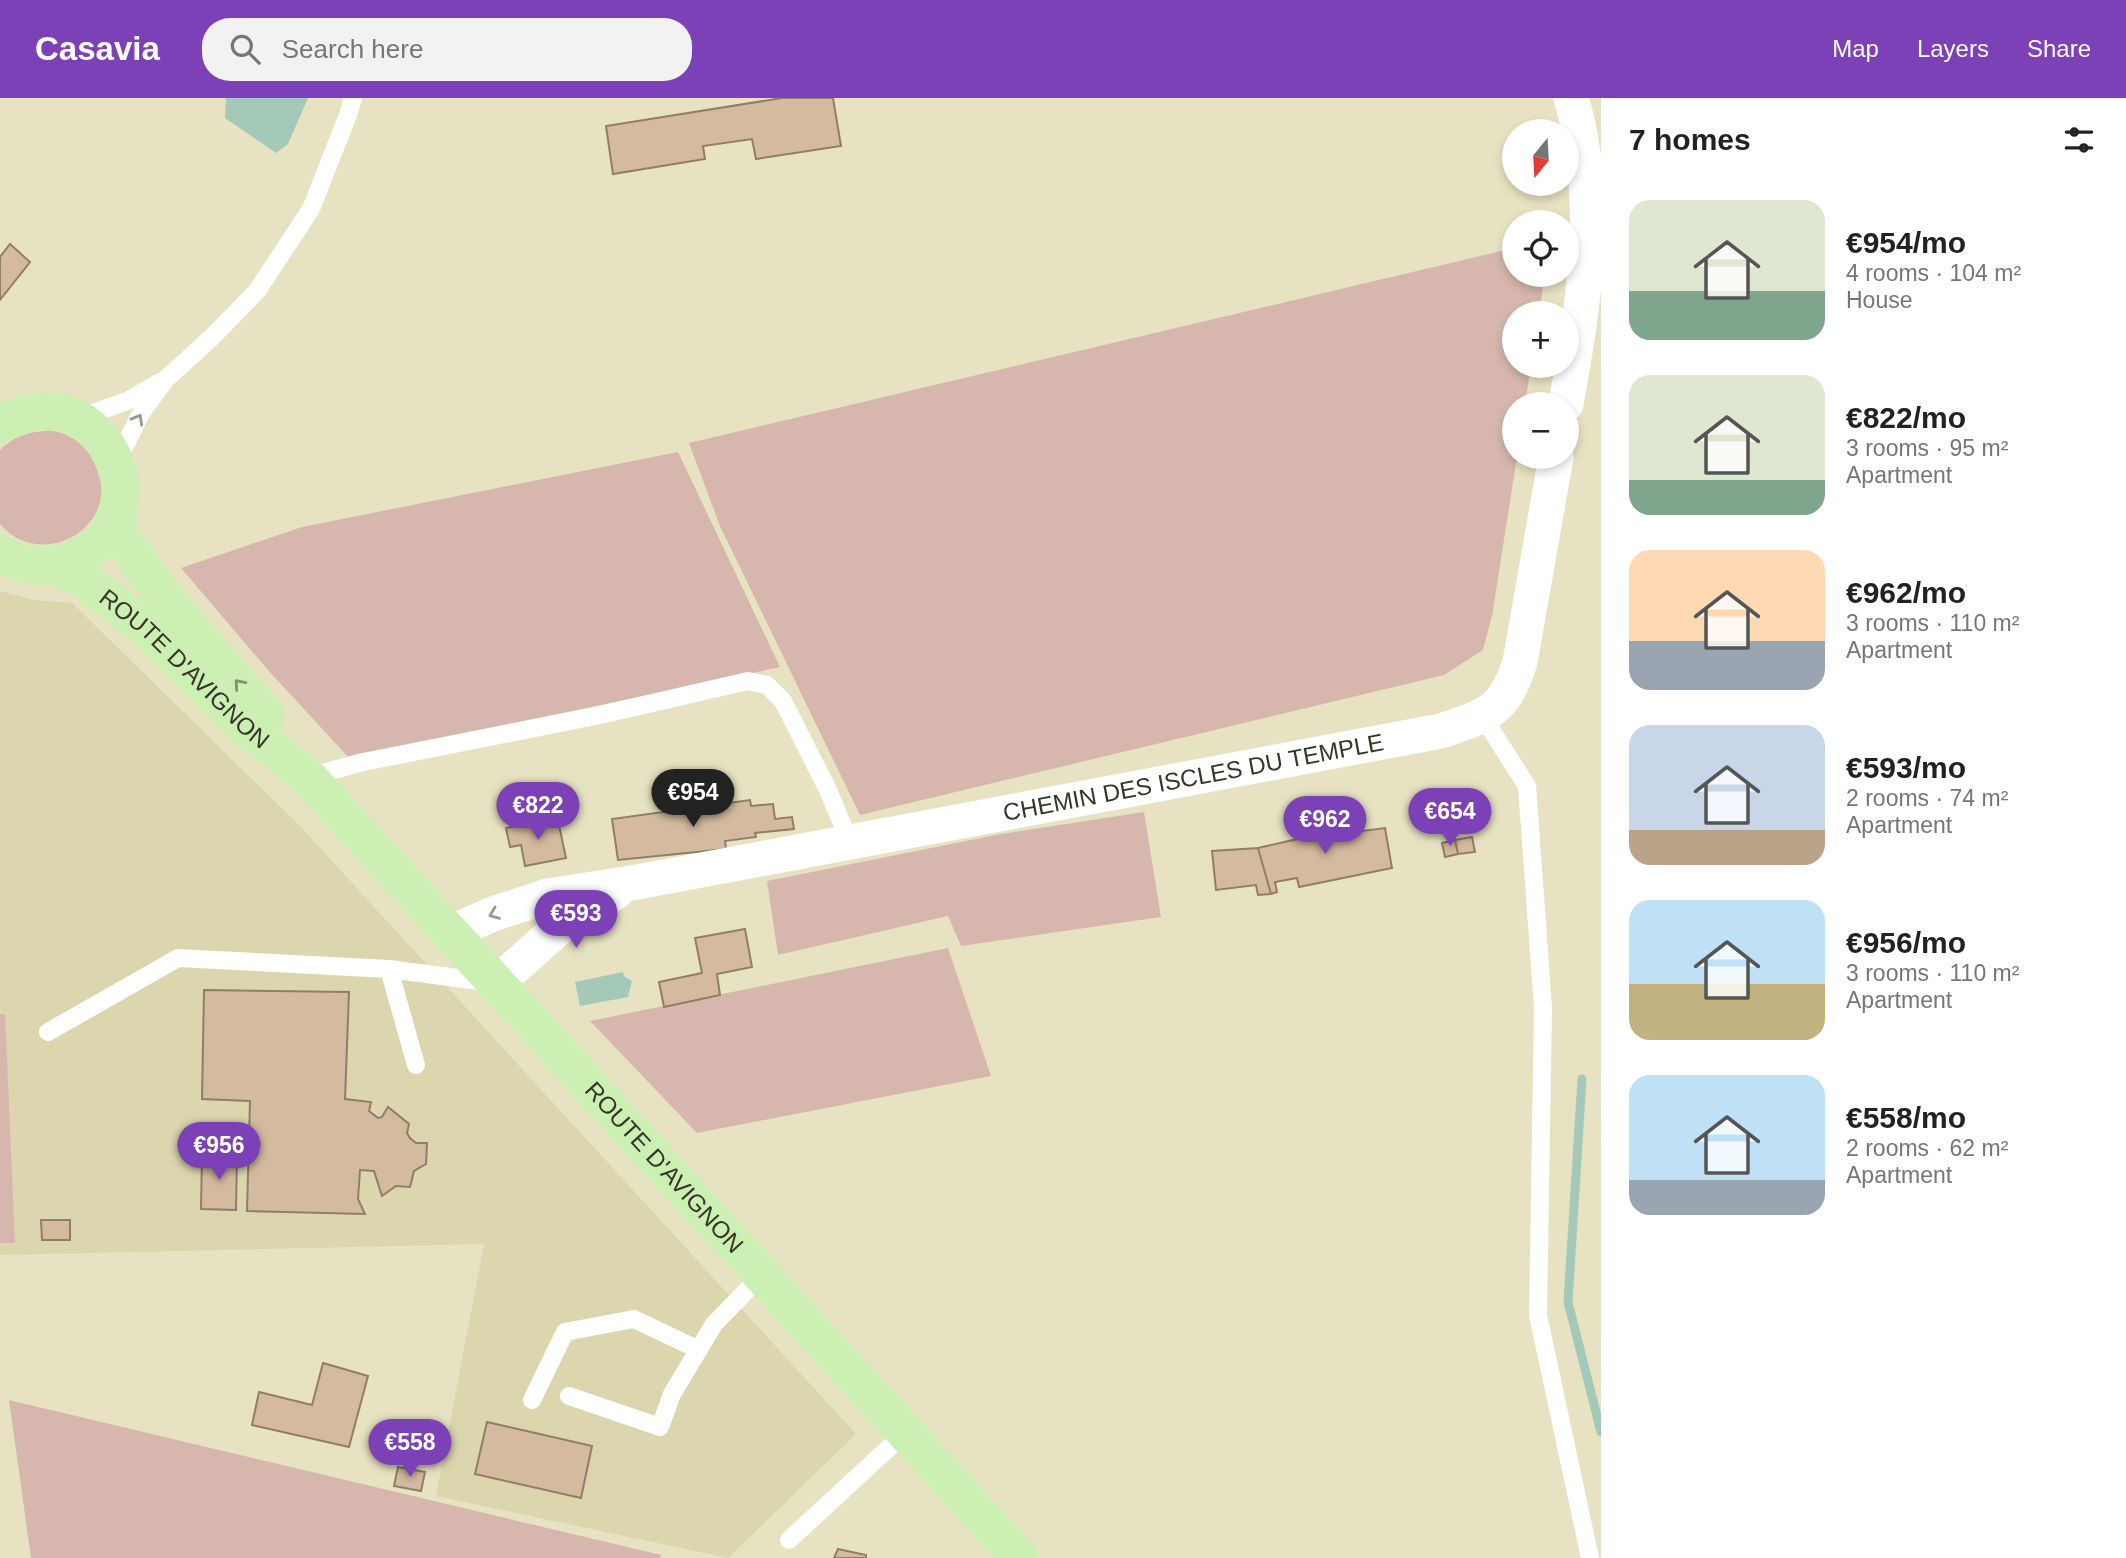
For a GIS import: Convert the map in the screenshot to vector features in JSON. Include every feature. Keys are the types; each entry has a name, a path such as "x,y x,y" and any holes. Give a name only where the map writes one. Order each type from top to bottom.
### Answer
{"main road":[{"path":"0,553 23,564 56,565 70,561 96,545 113,521 120,493 116,464 101,438 76,419 42,412 8,415"},
{"name":"ROUTE D'AVIGNON","path":"113,521 156,587 274,724 308,778"},
{"name":"ROUTE D'AVIGNON","path":"56,565 94,587 147,629 249,730 308,778 1020,1558"}],"street":[{"path":"1568,392 1587,255 1588,199 1579,124 1571,98"},
{"name":"CHEMIN DES ISCLES DU TEMPLE","path":"450,933 494,914 548,896 632,883 1441,731 1483,717 1502,701 1513,684 1520,662 1554,469"},
{"name":"CHEMIN DES ISCLES DU TEMPLE","path":"498,984 560,927 632,883"}],"lane":[{"path":"116,464 141,413 166,379 257,291 311,209 353,98"},
{"path":"76,419 127,401 166,379"},
{"path":"308,778 363,762 600,715 748,681 767,685 783,701 827,788 850,842"},
{"path":"1483,717 1527,786 1543,1007 1538,1315 1590,1558"},
{"path":"48,1032 178,958 389,969 498,984"},
{"path":"389,969 416,1065"},
{"path":"569,1396 660,1427 673,1394 714,1324 762,1275"},
{"path":"532,1400 565,1332 634,1319 699,1350"},
{"path":"789,1540 906,1432"}],"shaded area":[{"path":"226,98 308,98 288,144 276,153 225,118"},
{"path":"1502,251 1502,287 1543,287 1541,301 1502,301 1502,378 1529,378 1527,392 1502,392 1502,469 1515,469 1492,616 1483,650 1444,675 860,815 720,526 689,443"},
{"path":"58,430 84,445 91,453 102,484 99,505 91,521 79,533 64,541 30,543 14,536 0,524 0,450 6,444 27,434"},
{"path":"678,452 780,667 349,758 268,670 181,568 302,527"},
{"path":"0,591 33,600 72,603 300,826 856,1434 728,1558 436,1496 484,1244 0,1255"},
{"path":"1144,812 1161,917 961,946 948,916 778,955 767,881 1001,834"},
{"path":"948,948 991,1076 697,1133 590,1021"},
{"path":"623,972 624,976 632,981 628,997 580,1006 575,982"},
{"path":"0,1014 5,1014 15,1243 0,1243"},
{"path":"9,1400 661,1555 660,1558 31,1558"}],"building":[{"path":"782,98 833,98 841,146 756,159 752,139 703,146 705,159 613,174 606,126"},
{"path":"10,244 30,262 0,300 0,257"},
{"path":"750,800 751,806 773,804 775,819 792,817 794,829 755,833 756,837 725,841 726,849 618,860 612,819"},
{"path":"544,821 545,827 559,825 566,858 525,866 521,845 510,847 506,828"},
{"path":"1321,823 1323,836 1385,828 1392,868 1299,887 1297,878 1275,882 1277,892 1271,894 1258,848 1302,838 1300,827"},
{"path":"1472,837 1475,852 1458,854 1455,840"},
{"path":"1455,840 1458,854 1445,857 1442,843"},
{"path":"1258,848 1271,894 1258,895 1256,885 1216,890 1212,851"},
{"path":"745,929 752,967 717,974 720,995 664,1007 659,982 702,973 695,938"},
{"path":"204,990 349,992 345,1099 371,1102 369,1111 378,1118 382,1117 388,1107 409,1124 407,1133 410,1138 416,1143 427,1143 426,1164 414,1171 410,1187 396,1186 382,1196 374,1171 360,1170 358,1199 365,1214 247,1211 250,1101 202,1099"},
{"path":"202,1155 237,1155 236,1210 201,1209"},
{"path":"41,1220 70,1220 70,1240 42,1240"},
{"path":"323,1363 368,1376 349,1447 252,1425 259,1392 312,1405"},
{"path":"487,1422 592,1446 581,1498 475,1474"},
{"path":"398,1467 425,1472 421,1491 394,1486"},
{"path":"838,1549 866,1555 866,1558 834,1558"}],"waterway":[{"path":"1582,1079 1568,1302 1601,1432"}]}
